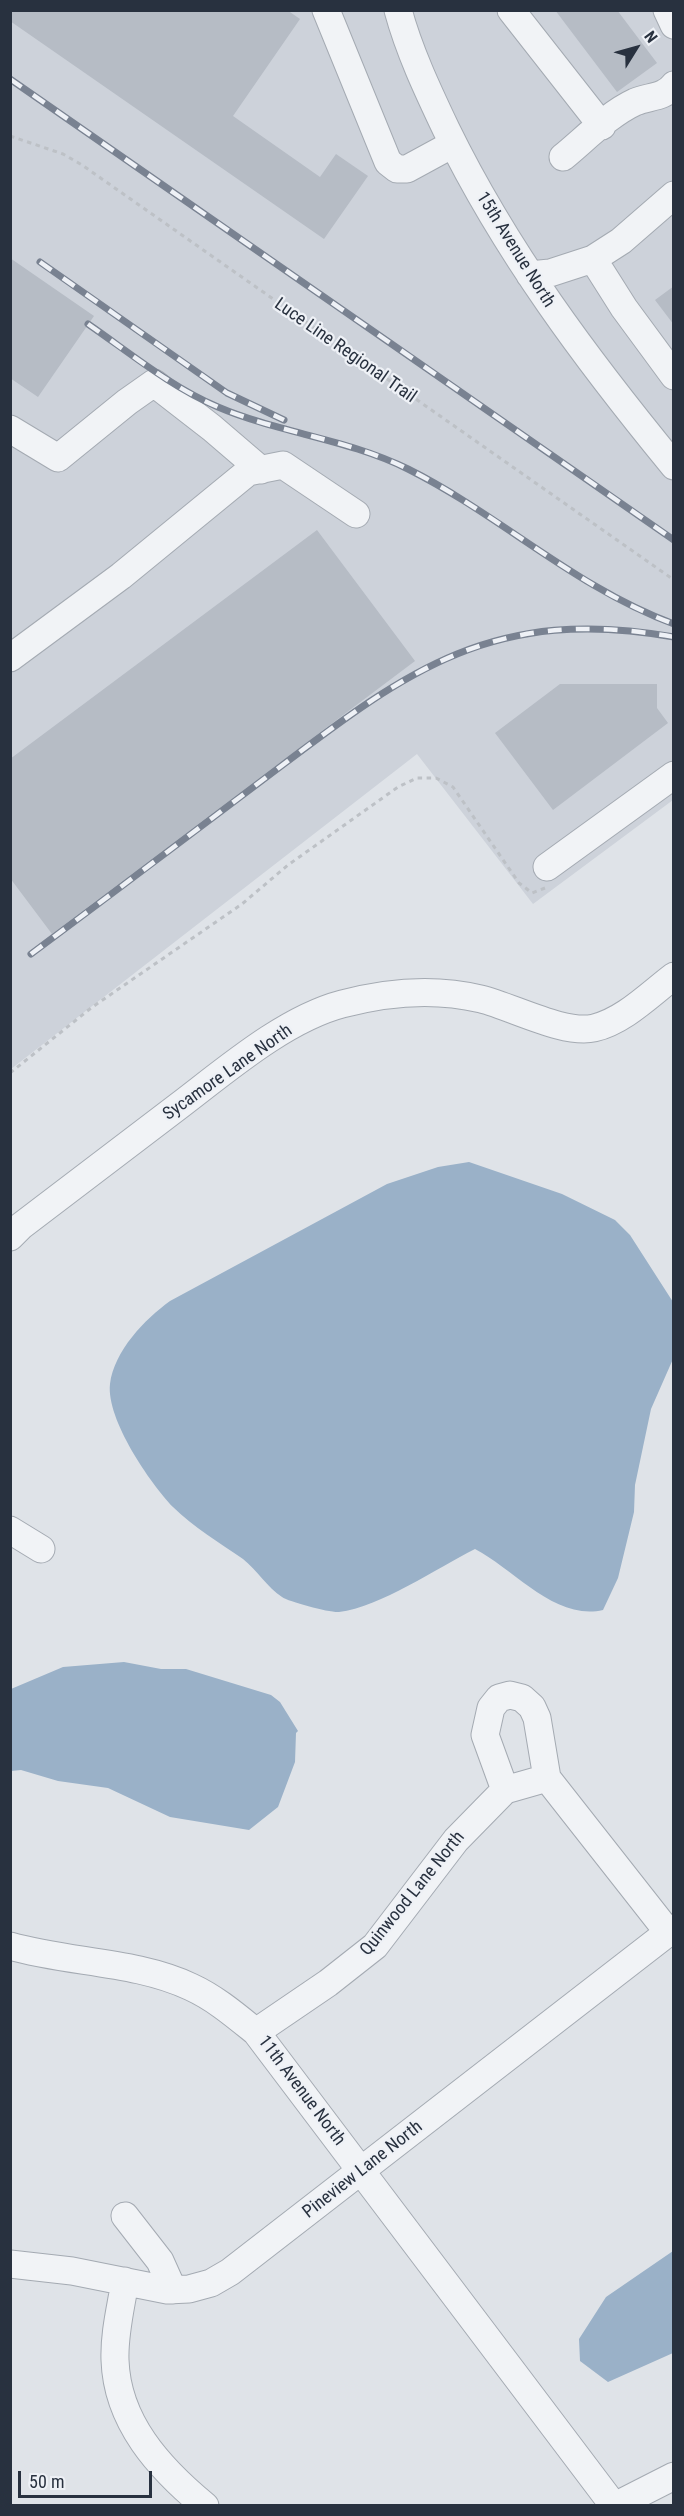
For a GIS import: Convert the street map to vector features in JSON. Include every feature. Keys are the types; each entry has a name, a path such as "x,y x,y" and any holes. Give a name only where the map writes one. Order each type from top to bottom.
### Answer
{"street":[{"path":"326,10 388,162 397,169 407,169 453,144"},
{"name":"15th Avenue North","path":"398,10 430,96 465,169 530,276 614,394 674,466"},
{"path":"511,10 602,126"},
{"path":"666,10 674,25"},
{"path":"563,157 636,102 660,95 674,86"},
{"path":"530,276 550,273 593,259 621,241 674,195"},
{"path":"593,259 624,308 674,376"},
{"path":"10,429 58,458 127,402 154,384 212,428 261,470"},
{"path":"10,658 121,576 248,472 283,465 356,514"},
{"path":"547,867 674,775"},
{"name":"Sycamore Lane North","path":"10,1237 21,1226 240,1060 295,1025 340,1005 387,995 434,992 480,999 522,1011 562,1027 582,1031 597,1028 619,1018 674,976"},
{"path":"10,1530 41,1549"},
{"path":"505,1790 484,1735 491,1708 499,1698 510,1695 522,1698 532,1707 537,1718 547,1778 671,1930"},
{"name":"Quinwood Lane North","path":"256,2032 328,1983 375,1946 456,1840 505,1790 547,1778"},
{"name":"Pineview Lane North","path":"10,2264 72,2271 173,2290 200,2286 230,2272 671,1930"},
{"name":"11th Avenue North","path":"10,1946 34,1953 156,1974 191,1987 224,2006 256,2032 615,2505"},
{"path":"124,2216 160,2261 173,2290"},
{"path":"125,2282 116,2335 115,2361 121,2396 135,2429 155,2459 205,2505"},
{"path":"615,2505 674,2476"}],"path":[{"name":"Luce Line Regional Trail","path":"10,136 63,154 82,165 333,343 520,469 674,580"},
{"path":"10,1073 91,1008 242,904 288,865 398,787 417,778 436,777 453,787 498,853"}],"shaded area":[{"path":"11,11 673,11 673,800 533,904 417,754 11,1069"}],"water":[{"path":"469,1162 562,1194 615,1220 630,1235 673,1302 673,1359 651,1409 635,1485 634,1512 618,1578 603,1610 585,1611 568,1608 536,1591 475,1549 390,1595 355,1609 335,1612 286,1599 243,1559 181,1514 153,1483 131,1450 115,1415 110,1384 118,1360 141,1326 170,1301 387,1184 438,1167"},
{"path":"124,1662 161,1669 186,1669 271,1695 280,1702 298,1731 295,1762 278,1807 249,1830 170,1817 108,1788 58,1781 21,1770 11,1771 11,1689 63,1667"},
{"path":"673,2251 673,2353 608,2382 580,2361 579,2339 606,2297"}],"building":[{"path":"10,10 287,10 300,19 233,116 320,177 336,154 368,176 324,239 10,21"},
{"path":"555,10 617,10 657,63 617,92"},
{"path":"10,258 94,316 38,397 10,378"},
{"path":"674,286 674,325 655,300"},
{"path":"317,530 415,661 52,934 10,878 10,759"},
{"path":"560,684 657,684 657,708 668,723 553,810 495,733"}],"railway":[{"path":"10,79 674,540"},
{"path":"40,262 227,393 284,420"},
{"path":"88,324 167,380 218,407 241,416 362,450 408,469 442,487 604,591 674,624"},
{"path":"31,954 352,714 398,684 445,659 494,641 547,631 607,629 674,637"}]}
